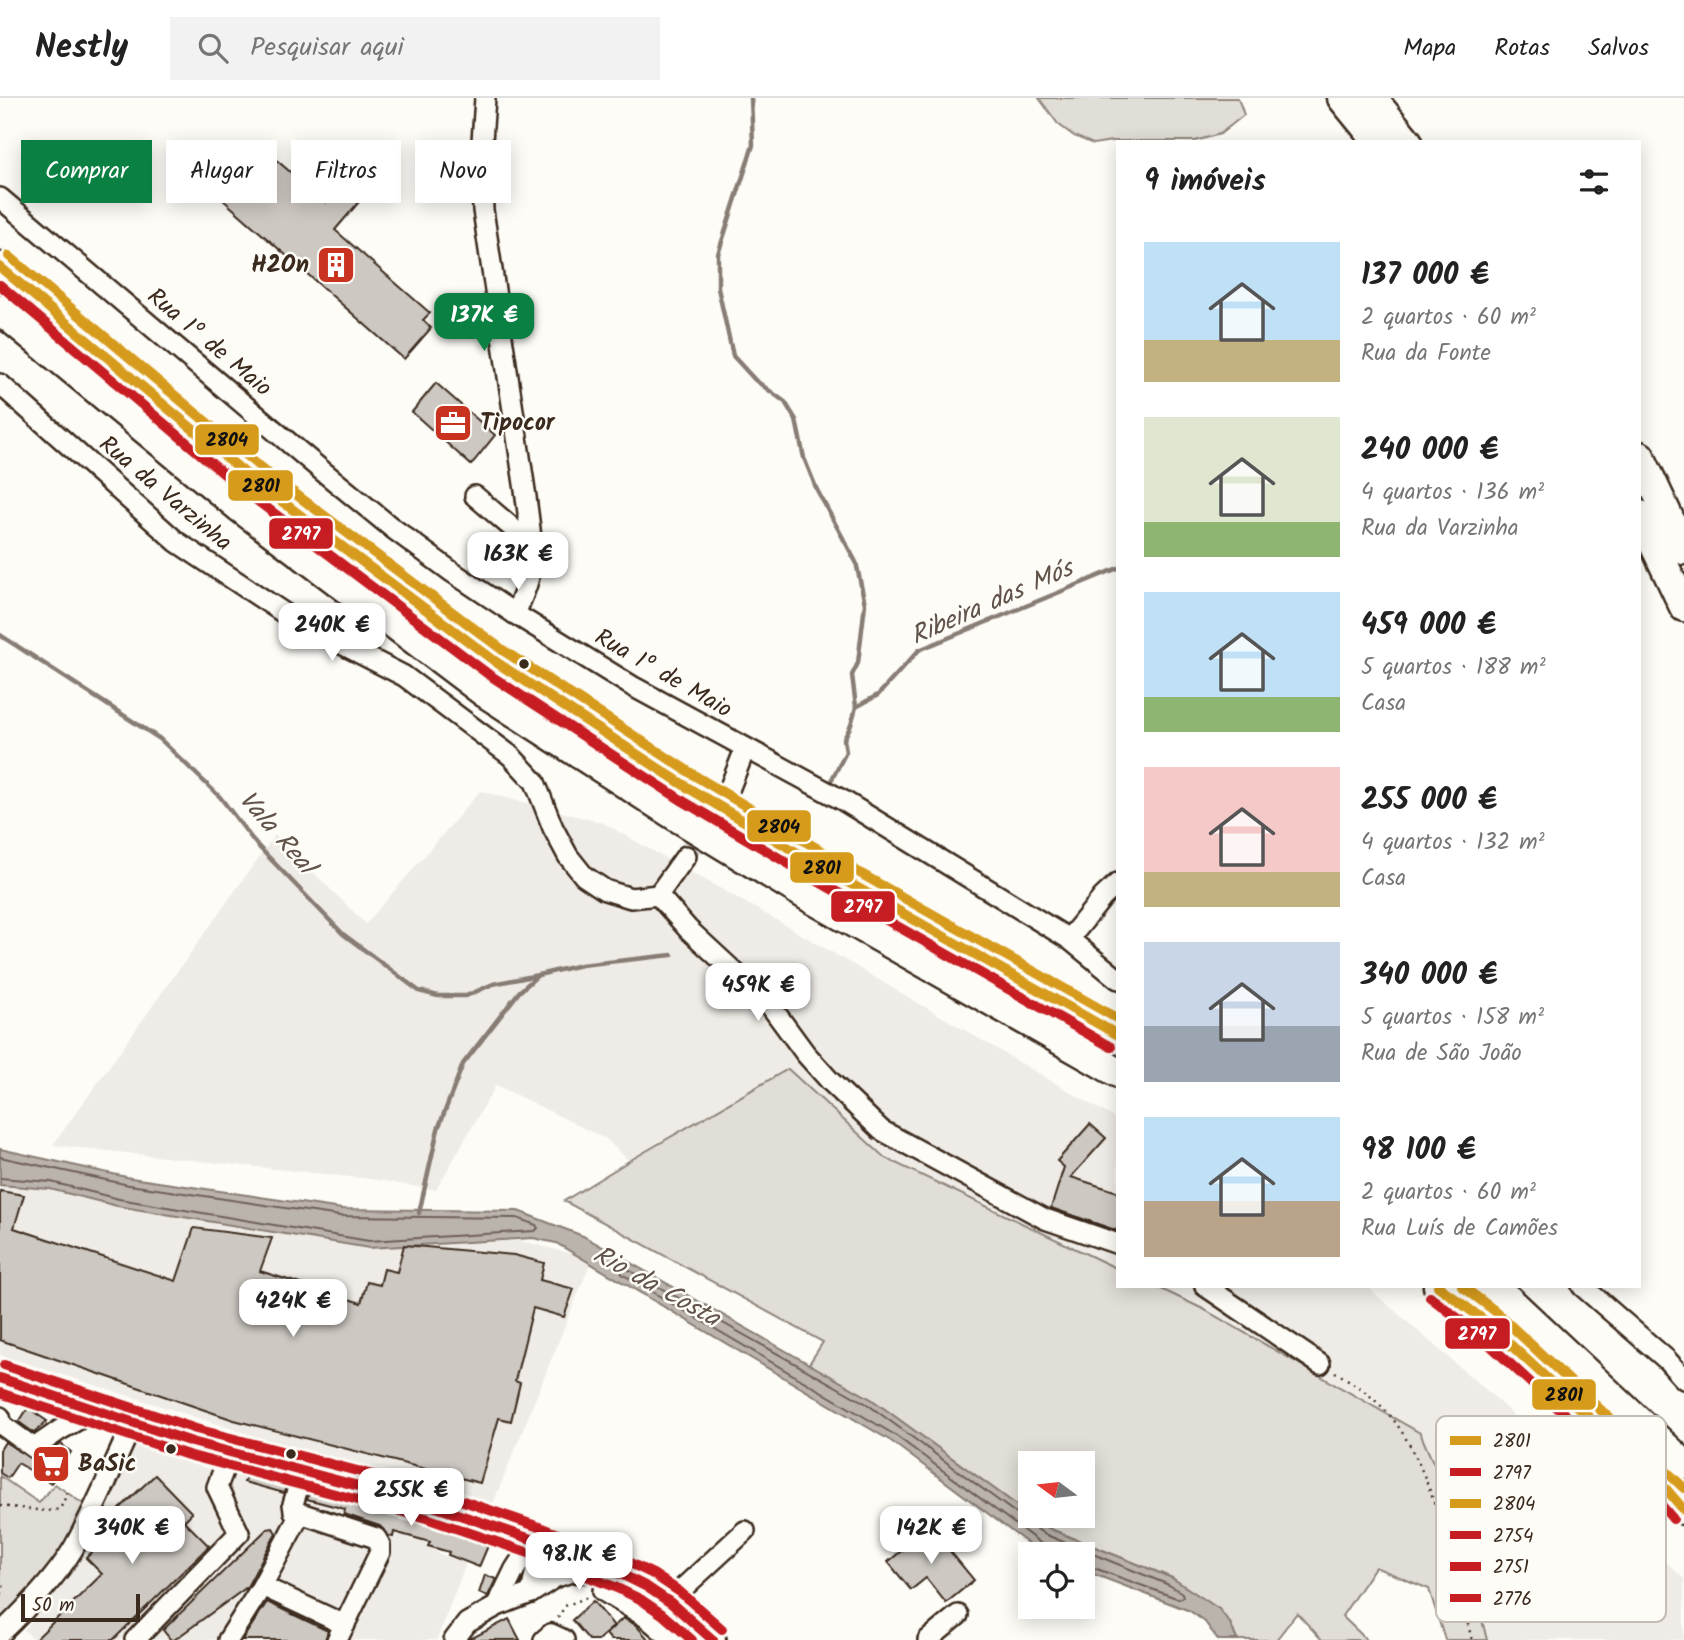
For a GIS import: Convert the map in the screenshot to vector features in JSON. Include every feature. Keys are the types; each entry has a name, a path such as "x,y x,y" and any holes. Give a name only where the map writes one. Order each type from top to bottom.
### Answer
{"highway":[{"path":"1342,98 1376,140"},
{"path":"1372,98 1406,140"},
{"path":"0,267 252,479 496,662 690,789 828,872 1116,1034"},
{"path":"0,310 239,507 485,693 688,824 812,899 1116,1072"},
{"path":"1641,458 1684,550"},
{"path":"1641,517 1684,607"},
{"path":"1440,1288 1485,1321 1587,1416"},
{"path":"1494,1288 1633,1416"},
{"path":"1666,1447 1684,1464"},
{"path":"1666,1489 1684,1510"}],"main road":[{"path":"0,1378 133,1423 230,1452 430,1505 534,1540 624,1575 669,1601 713,1640"}],"street":[{"path":"485,98 481,156 483,210 531,544 529,579 515,614"},
{"name":"Rua 1º de Maio","path":"0,198 391,527 515,614 621,679 844,801 1069,939 1116,977"},
{"name":"Rua da Varzinha","path":"0,384 177,542 293,619 404,676 511,757 535,782 553,828 568,856 584,876 605,890 631,898 658,895"},
{"path":"475,496 531,544"},
{"path":"730,787 745,749"},
{"path":"686,856 658,895 688,929 769,1004 805,1053 881,1130 1045,1219 1116,1243"},
{"path":"1069,939 1102,897 1116,885"},
{"path":"1208,1288 1320,1364"},
{"path":"1584,1288 1667,1360 1684,1379"},
{"path":"0,1417 2,1425 34,1448 94,1410"},
{"path":"0,1634 25,1611 71,1551 102,1492 133,1423"},
{"path":"135,1640 239,1533 217,1487 230,1452"},
{"path":"262,1586 341,1632 380,1552 376,1538 294,1511 293,1504 303,1472"},
{"path":"228,1640 262,1586 300,1514"},
{"path":"505,1530 515,1569"},
{"path":"669,1601 745,1531"},
{"path":"497,1606 515,1569 534,1540"},
{"path":"531,1593 536,1570 534,1540"},
{"path":"454,1640 467,1623 497,1606 531,1593 554,1578 571,1572 624,1575"},
{"path":"603,1591 646,1617 673,1640"},
{"path":"928,1640 958,1615"}],"path":[{"path":"1320,1364 1366,1393 1387,1411 1418,1463 1436,1512"},
{"path":"0,1506 47,1511 60,1509 69,1490"},
{"path":"0,1579 3,1589 0,1599"},
{"path":"553,1638 565,1606 603,1591"},
{"path":"1467,1622 1472,1640"}],"shaded area":[{"path":"1039,98 1238,98 1244,115 1220,134 1199,140 1116,140 1093,144 1074,136 1058,124"},
{"path":"480,791 603,823 780,922 1116,1119 1116,1268 885,1158 788,1069 629,1161 606,1139 496,1085 436,1190 370,1179 53,1145 275,835 366,924"},
{"path":"788,1069 885,1158 1116,1268 1116,1288 1159,1288 1203,1309 1420,1433 1436,1469 1436,1611 1429,1589 1375,1567 1342,1616 1367,1640 1322,1640 1297,1613 1276,1640 1237,1640 1230,1623 1172,1578 1095,1547 1095,1542 1083,1542 1048,1528 1096,1528 1096,1451 1018,1451 1018,1506 871,1399 809,1364 823,1342 564,1201"},
{"path":"0,1175 478,1230 592,1259 490,1511 0,1355"},
{"path":"1159,1288 1368,1288 1514,1416 1436,1416 1436,1469 1420,1433 1203,1309"},
{"path":"138,1441 447,1517 437,1553 466,1563 437,1640 34,1640 24,1630 67,1579 125,1461"},
{"path":"0,1476 39,1503 55,1484 86,1506 65,1548 0,1621"},
{"path":"1666,1562 1684,1579 1684,1640 1487,1640 1482,1622 1666,1622"},
{"path":"1439,1622 1482,1622 1487,1640 1445,1640"}],"water":[{"name":"Rio da Costa","path":"0,1149 131,1178 342,1209 518,1211 583,1236 871,1399 1018,1506 1018,1528 1048,1528 1083,1542 1026,1542 891,1441 556,1243 533,1238 369,1248 117,1206 50,1189 0,1185"},
{"path":"1095,1547 1172,1578 1219,1609 1230,1623 1237,1640 1218,1640 1205,1622 1190,1611 1095,1575"}],"building":[{"name":"H2On","path":"277,161 291,173 291,203 358,203 335,230 430,313 423,320 431,328 404,359 227,203 277,203"},
{"name":"Tipocor","path":"436,383 495,435 471,465 412,412"},
{"path":"1090,1124 1106,1138 1071,1177 1116,1191 1116,1230 1051,1208 1064,1167 1057,1161"},
{"path":"0,1191 24,1195 14,1228 176,1281 194,1228 272,1238 260,1271 361,1303 367,1282 380,1285 384,1269 397,1272 404,1245 514,1255 544,1263 540,1280 574,1289 564,1317 533,1308 515,1381 520,1383 511,1421 499,1418 480,1483 234,1420 0,1340"},
{"path":"28,1408 47,1421 34,1433 19,1422"},
{"path":"5,1442 33,1460 41,1458 61,1444 71,1452 51,1483 18,1463 8,1478 0,1473 0,1450"},
{"path":"247,1472 287,1482 284,1493 244,1482"},
{"path":"155,1475 192,1513 184,1521 209,1546 113,1640 35,1640 102,1574 86,1558 123,1521 115,1513"},
{"path":"311,1489 426,1519 490,1541 479,1567 448,1555 449,1552 428,1546 430,1542 394,1532 393,1537 389,1536 380,1526 344,1514 345,1509 307,1499"},
{"path":"930,1527 974,1580 946,1603 926,1578 911,1590 888,1562"},
{"path":"273,1528 276,1533 247,1587 171,1640 163,1630 267,1529"},
{"path":"485,1575 496,1579 488,1596 479,1593"},
{"path":"593,1601 614,1626 598,1640 589,1640 572,1620"},
{"path":"267,1602 328,1631 325,1640 242,1640"},
{"path":"623,1618 636,1625 649,1640 611,1640 606,1634"},
{"path":"509,1619 520,1640 469,1640 470,1639"}],"waterway":[{"path":"751,98 753,145 718,254 718,288 733,356 755,380 785,402 796,420 804,458 817,490 856,562 865,604 858,663 852,675 856,707 844,739 846,752 832,779"},
{"name":"Ribeira das Mós","path":"856,707 878,695 919,650 1116,569"},
{"name":"Vala Real","path":"0,635 160,739 220,797 256,844 343,934 419,991 438,996 466,996 493,984 538,975"},
{"path":"419,1213 438,1129 463,1064 519,992 538,975 581,965 672,955"}],"tunnel":[{"path":"686,856 725,795"}],"transit line":[{"name":"2804","path":"9,256 261,468 504,651 697,777 835,859 1116,1018"},
{"name":"2801","path":"0,267 252,479 496,662 690,789 828,871 1116,1034"},
{"name":"2797","path":"0,285 243,490 488,674 683,801 821,883 1111,1047"},
{"name":"2801","path":"1441,1288 1485,1321 1587,1416"},
{"name":"2804","path":"1465,1288 1495,1311 1607,1416"},
{"name":"2797","path":"1430,1297 1476,1332 1567,1416"},
{"name":"2776","path":"4,1365 196,1429 434,1491 539,1527 653,1574 680,1592 722,1629"},
{"name":"2754","path":"0,1378 192,1442 430,1505 534,1540 647,1587 671,1603 713,1640"},
{"name":"2751","path":"0,1393 188,1455 426,1518 529,1553 640,1599 692,1640"},
{"name":"2804","path":"1666,1471 1684,1488"},
{"name":"2801","path":"1666,1489 1684,1510"},
{"name":"2797","path":"1666,1511 1673,1519"}],"place":[{"name":"H2On","path":"336,265"},
{"name":"Tipocor","path":"453,423"},
{"name":"BaSic","path":"51,1464"}]}
